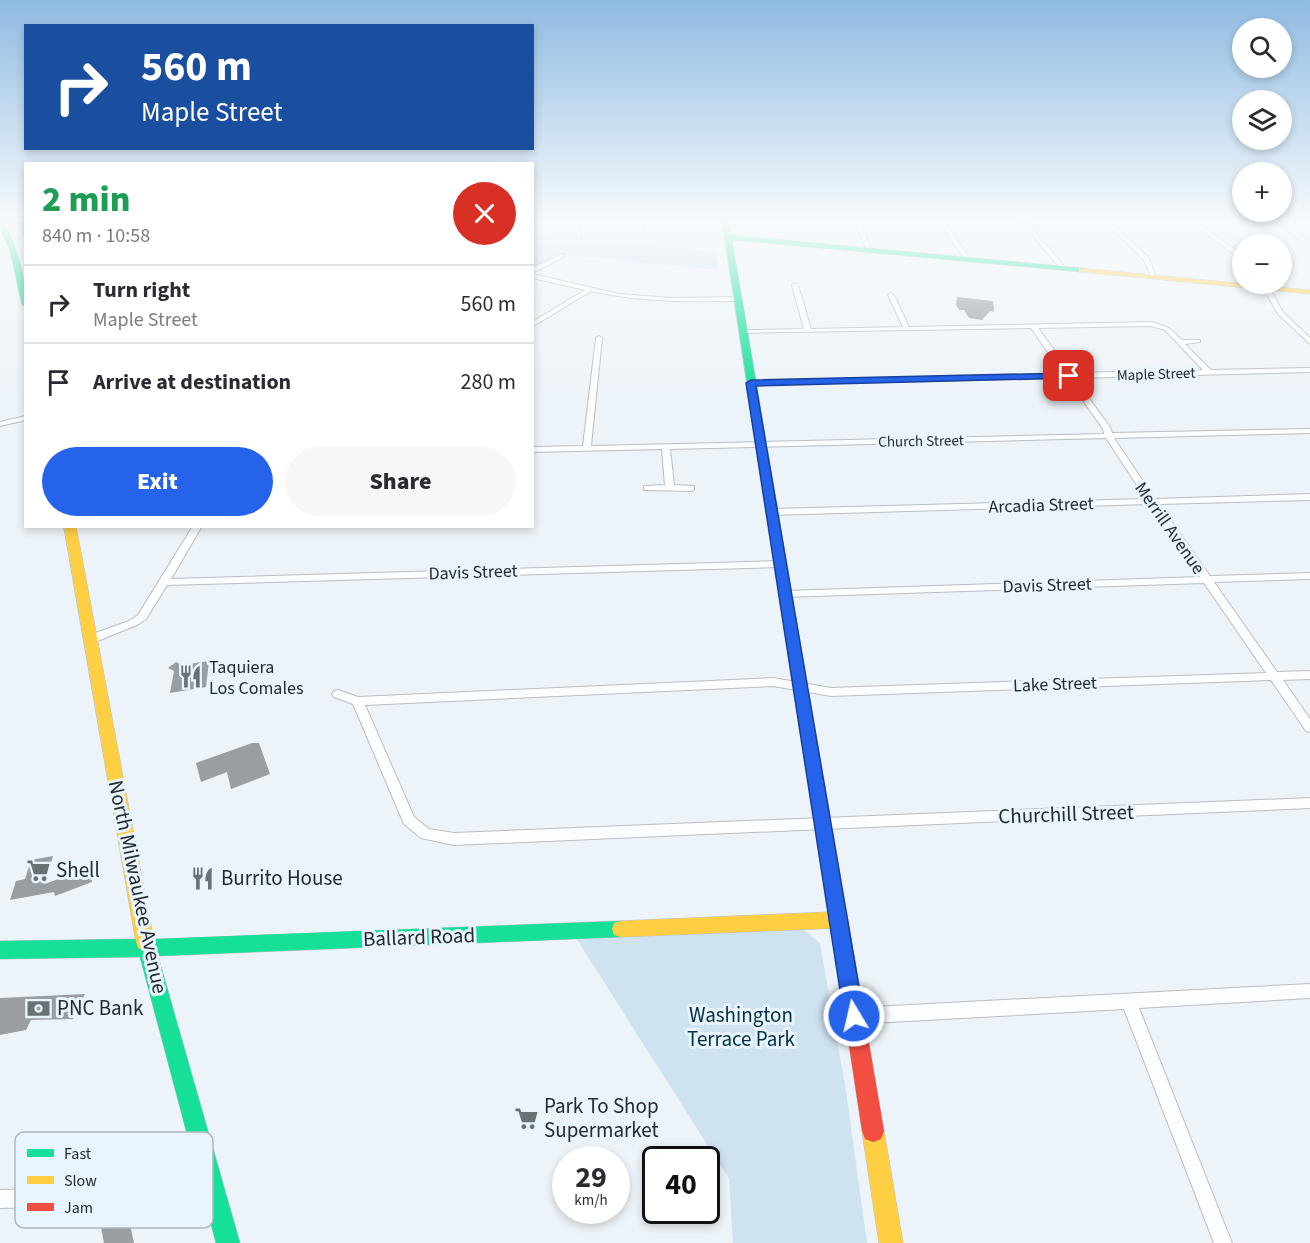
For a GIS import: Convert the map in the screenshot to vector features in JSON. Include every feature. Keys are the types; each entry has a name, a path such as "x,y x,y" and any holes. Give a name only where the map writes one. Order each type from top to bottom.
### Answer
{"street":[{"path":"20,278 24,296"},
{"path":"541,278 589,290 658,300 737,299"},
{"path":"734,278 891,1243"},
{"path":"1168,278 1232,283"},
{"path":"534,285 546,279"},
{"path":"795,285 808,331"},
{"path":"1292,289 1310,291"},
{"path":"534,324 589,290"},
{"path":"1270,294 1280,313 1310,342"},
{"path":"891,295 907,329"},
{"path":"742,332 1144,324 1161,326 1171,332 1210,372"},
{"name":"Merrill Avenue","path":"1033,326 1310,728"},
{"path":"587,449 599,338"},
{"path":"1181,342 1198,341"},
{"name":"Maple Street","path":"751,383 1310,370"},
{"path":"0,424 24,418"},
{"name":"Church Street","path":"534,450 1310,431"},
{"path":"666,447 670,488"},
{"path":"647,488 691,488"},
{"name":"Arcadia Street","path":"772,512 1310,497"},
{"name":"North Milwaukee Avenue","path":"70,528 146,948 197,1132"},
{"path":"91,639 133,623 142,617 197,528"},
{"name":"Davis Street","path":"165,582 780,564"},
{"name":"Davis Street","path":"785,594 1310,576"},
{"name":"Lake Street","path":"358,701 773,682 831,692 1310,675"},
{"path":"338,694 358,701"},
{"name":"Churchill Street","path":"358,701 409,820 426,834 454,839 1310,803"},
{"name":"Ballard Road","path":"0,950 146,948 838,920"},
{"path":"854,1016 1310,991"},
{"path":"1129,1001 1223,1243"},
{"name":"North Milwaukee Avenue","path":"213,1189 228,1243"},
{"path":"0,1199 15,1199"}],"green space":[{"name":"Washington Terrace Park","path":"802,928 820,943 846,1091 867,1243 733,1243 729,1179 720,1165 720,1146 708,1146 576,938"}],"building":[{"path":"957,297 993,301 994,312 990,311 982,320 969,318 964,310 959,310 956,305"},
{"name":"Taquiera Los Comales","path":"209,661 206,687 170,693 174,671 168,668 176,662 182,665"},
{"path":"252,743 259,743 270,774 231,789 227,772 201,782 196,763"},
{"path":"53,856 45,884 90,867 92,882 55,896 54,892 10,900 16,881 25,879 31,860"},
{"name":"PNC Bank","path":"85,994 73,1019 31,1020 26,1030 0,1035 0,998"},
{"path":"101,1228 131,1228 134,1243 104,1243"}],"traffic: fast":[{"path":"20,278 24,296"},
{"path":"734,278 797,665"},
{"path":"0,950 146,948 621,929"},
{"path":"145,942 197,1132"},
{"path":"213,1189 228,1243"}],"traffic: slow":[{"path":"1165,278 1310,292"},
{"path":"70,528 145,942"},
{"path":"797,665 839,920"},
{"path":"621,929 838,920"},
{"path":"873,1131 891,1243"}],"traffic: jam":[{"path":"839,920 873,1131"}],"place":[{"name":"Taquiera Los Comales","path":"191,677"},
{"name":"Shell","path":"38,870"},
{"name":"Burrito House","path":"203,878"},
{"name":"PNC Bank","path":"39,1008"},
{"name":"Park To Shop Supermarket","path":"526,1118"}],"route":[{"path":"854,1016 751,383 1069,376"}]}
